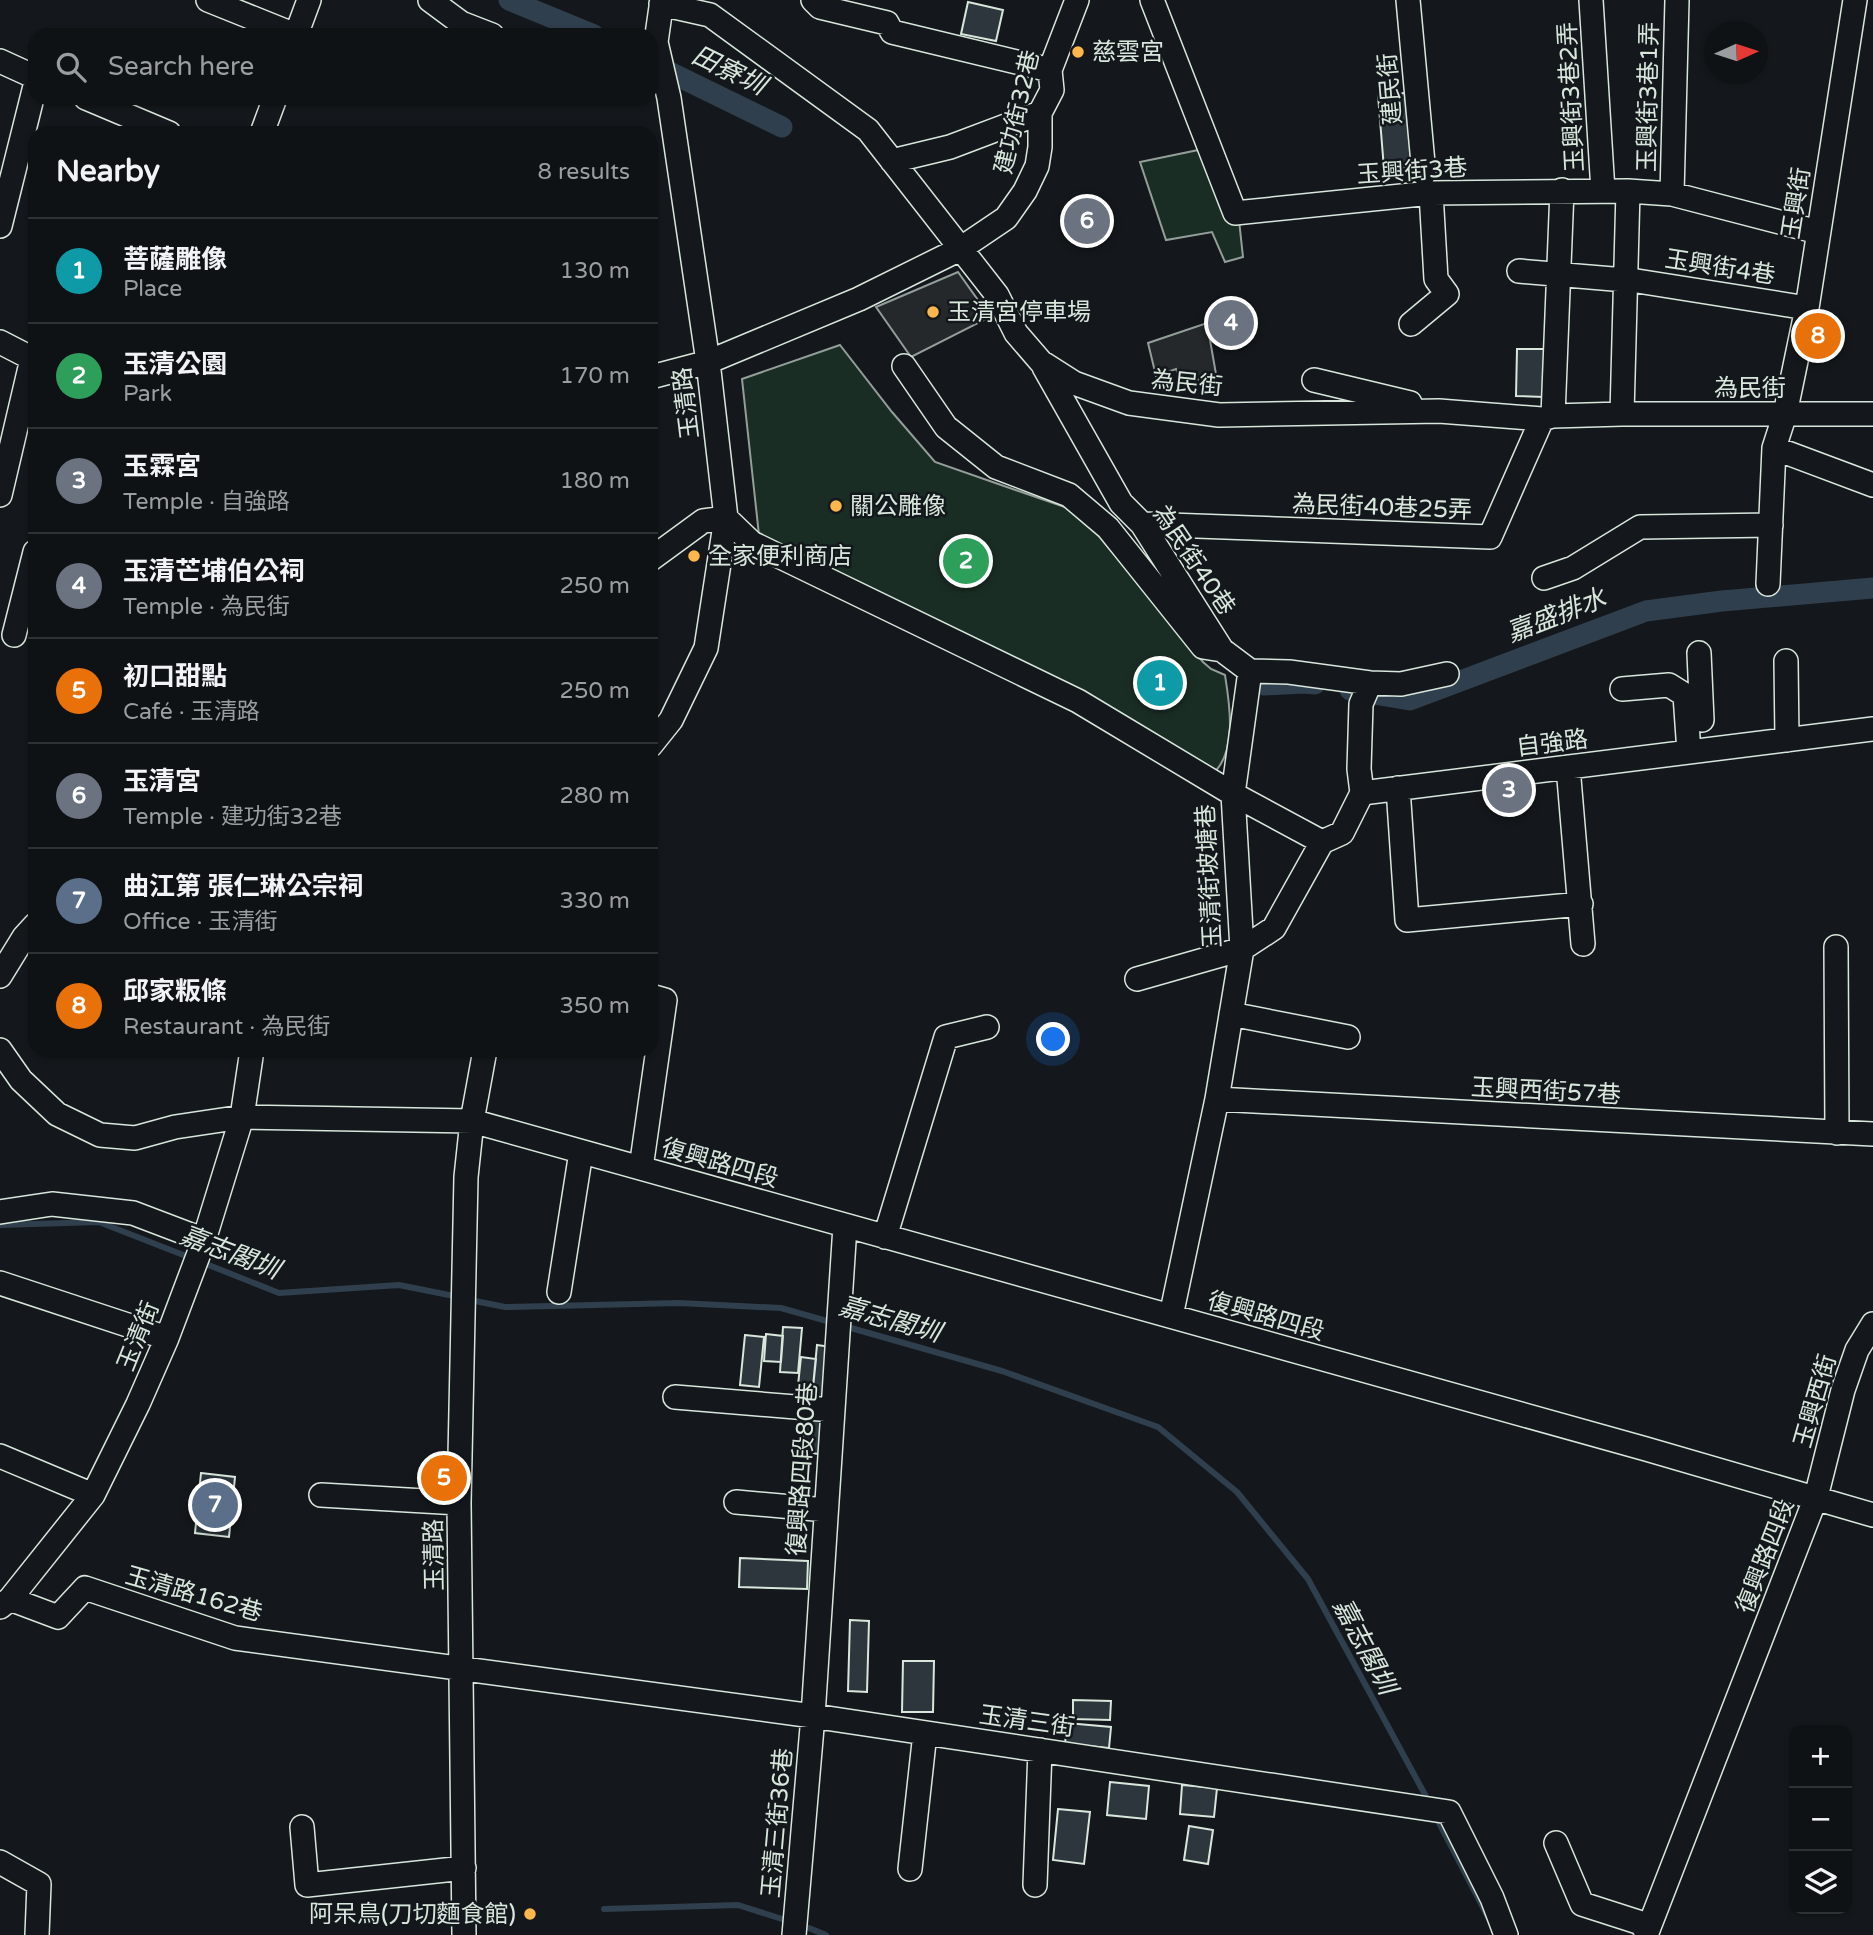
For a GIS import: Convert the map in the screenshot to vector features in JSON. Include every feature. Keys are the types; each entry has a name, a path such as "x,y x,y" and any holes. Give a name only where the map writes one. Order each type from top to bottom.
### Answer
{"street":[{"path":"299,28 309,0"},
{"path":"430,0 461,23 474,28"},
{"path":"813,0 820,7 887,23 892,32 1049,70"},
{"name":"建功街32巷","path":"658,375 708,362 859,299 960,249 1006,218 1025,191 1037,166 1040,113 1052,90 1049,70 1077,0"},
{"name":"玉興街3巷","path":"1152,0 1235,214 1428,183 1672,194 1818,233"},
{"name":"建民街","path":"1408,0 1436,279 1447,294 1411,324"},
{"name":"玉興街3巷2弄","path":"1591,0 1603,191"},
{"name":"玉興街3巷1弄","path":"1672,194 1676,0"},
{"name":"玉興街","path":"1768,584 1774,448 1785,414 1807,308 1855,0"},
{"path":"214,1 279,28"},
{"name":"玉清路","path":"658,29 662,2"},
{"name":"為民街","path":"662,2 710,15 868,130 997,295 1016,333 1041,362 1074,383 1129,403 1219,415 1439,411 1547,417 1622,414 1873,414"},
{"path":"0,61 28,73"},
{"name":"玉清路","path":"658,68 660,93 708,362 726,518 706,648 671,720 658,736"},
{"path":"0,226 30,105"},
{"path":"103,105 152,126"},
{"path":"265,126 272,105"},
{"path":"892,161 950,147 1040,113"},
{"path":"1547,417 1562,190"},
{"path":"1622,414 1628,191"},
{"name":"玉興街4巷","path":"1519,271 1625,279 1807,308"},
{"path":"0,342 28,357"},
{"name":"為民街40巷","path":"1041,362 1121,503 1142,524 1222,650 1250,671"},
{"path":"904,366 946,427 996,467 1069,495 1108,528 1203,647 1222,650"},
{"path":"1314,380 1439,411"},
{"path":"0,495 28,384"},
{"name":"為民街40巷25弄","path":"1142,524 1490,537 1547,417"},
{"path":"1774,448 1873,485"},
{"path":"658,554 703,521 726,518"},
{"name":"玉清街坡塘巷","path":"726,518 752,543 1078,701 1234,793 1242,949 1217,1099 1171,1316"},
{"path":"1544,578 1573,568 1640,527 1771,525"},
{"path":"14,635 28,580"},
{"path":"1696,751 1699,653"},
{"path":"1786,661 1787,740"},
{"path":"1322,842 1234,793 1250,671 1289,672 1365,693 1447,674"},
{"path":"1622,689 1669,685 1685,695 1696,751"},
{"path":"1137,979 1242,949 1274,928 1322,842 1342,833 1362,793 1359,769 1365,693"},
{"name":"自強路","path":"1362,793 1873,729"},
{"path":"1568,767 1583,944"},
{"path":"1398,788 1407,920 1581,904"},
{"path":"0,976 28,933"},
{"path":"1836,947 1837,1133"},
{"path":"1231,1014 1348,1037"},
{"path":"885,1237 946,1037 987,1027"},
{"name":"復興路四段","path":"0,1050 21,1080 57,1114 100,1135 135,1138 175,1127 242,1116 472,1122 1816,1497 1647,1932"},
{"name":"玉清街","path":"5,1603 93,1495 138,1404 167,1338 204,1240 242,1116 251,1057"},
{"name":"玉清路","path":"464,1935 459,1503 466,1177 472,1122 484,1057"},
{"path":"641,1168 652,1057"},
{"name":"玉興西街57巷","path":"1217,1099 1873,1134"},
{"path":"559,1292 580,1152"},
{"path":"0,1212 52,1203 133,1213 204,1240"},
{"name":"復興路四段80巷","path":"813,1717 845,1226"},
{"path":"0,1283 167,1338"},
{"name":"玉興西街","path":"1816,1497 1843,1390 1857,1350 1873,1324"},
{"path":"675,1397 832,1410"},
{"path":"0,1455 93,1495"},
{"path":"321,1494 459,1503"},
{"path":"1816,1497 1873,1515"},
{"path":"736,1502 826,1510"},
{"name":"玉清路162巷","path":"5,1603 58,1617 85,1588 234,1638 463,1668"},
{"name":"玉清三街","path":"463,1668 925,1733 1449,1812 1492,1898 1506,1935"},
{"name":"玉清三街36巷","path":"794,1935 813,1717"},
{"path":"910,1869 925,1733"},
{"path":"1035,1885 1040,1750"},
{"path":"302,1827 307,1885 464,1868"},
{"path":"1556,1843 1582,1904 1638,1922 1647,1932"},
{"path":"0,1862 39,1884 37,1935"}],"green space":[{"path":"1213,147 1238,211 1243,257 1225,262 1212,232 1166,240 1140,162"},
{"path":"840,345 935,462 1079,512 1203,662 1225,675 1230,715 1228,743 1219,767 1210,776 759,535 742,379"}],"shaded area":[{"name":"玉清宮停車場","path":"958,272 990,317 911,357 876,307"},
{"path":"1207,323 1216,374 1183,384 1176,369 1156,376 1148,343"}],"building":[{"path":"968,2 1003,10 996,41 961,34"},
{"path":"1405,93 1412,167 1384,169 1378,95"},
{"path":"1517,349 1545,349 1544,397 1516,396"},
{"path":"783,1327 802,1328 798,1373 780,1372"},
{"path":"766,1334 783,1336 781,1362 764,1361"},
{"path":"745,1335 764,1337 759,1387 740,1385"},
{"path":"817,1345 832,1347 827,1398 812,1397"},
{"path":"801,1357 816,1359 812,1397 797,1395"},
{"path":"806,1415 823,1417 819,1454 801,1452"},
{"path":"201,1473 235,1477 229,1537 195,1533"},
{"path":"740,1558 808,1561 807,1589 739,1587"},
{"path":"850,1620 869,1621 867,1692 848,1691"},
{"path":"903,1661 934,1661 933,1712 902,1712"},
{"path":"1073,1700 1111,1701 1110,1720 1073,1719"},
{"path":"1067,1723 1111,1727 1109,1748 1065,1744"},
{"path":"1110,1782 1149,1786 1146,1819 1107,1815"},
{"path":"1182,1785 1217,1788 1214,1817 1180,1814"},
{"path":"1058,1809 1090,1812 1084,1864 1053,1860"},
{"path":"1189,1826 1213,1830 1208,1864 1184,1860"}],"waterway":[{"name":"田寮圳","path":"509,0 577,28"},
{"name":"田寮圳","path":"658,66 782,127"},
{"name":"嘉盛排水","path":"1350,690 1410,700 1646,611 1722,601 1873,588"},
{"name":"嘉盛排水","path":"1264,685 1315,684"},
{"name":"嘉志閣圳","path":"0,1225 99,1222 191,1258"},
{"name":"嘉志閣圳","path":"201,1262 279,1293 399,1285 459,1297"},
{"name":"嘉志閣圳","path":"470,1300 505,1307 679,1303 781,1308 834,1323"},
{"name":"嘉志閣圳","path":"844,1326 1002,1371 1158,1427 1237,1492 1308,1579 1429,1802"},
{"name":"嘉志閣圳","path":"1435,1815 1488,1917"},
{"path":"604,1909 738,1905 826,1935"}],"place":[{"name":"慈雲宮","path":"1078,52"},
{"name":"玉清宮","path":"1087,221"},
{"name":"玉清宮停車場","path":"933,312"},
{"name":"玉清芒埔伯公祠","path":"1231,323"},
{"name":"邱家粄條","path":"1818,336"},
{"name":"關公雕像","path":"836,506"},
{"name":"全家便利商店","path":"694,556"},
{"name":"玉清公園","path":"966,561"},
{"name":"菩薩雕像","path":"1160,683"},
{"name":"玉霖宮","path":"1509,790"},
{"name":"初口甜點","path":"444,1478"},
{"name":"曲江第 張仁琳公宗祠","path":"215,1505"},
{"name":"阿呆鳥(刀切麵食館)","path":"530,1914"}]}
